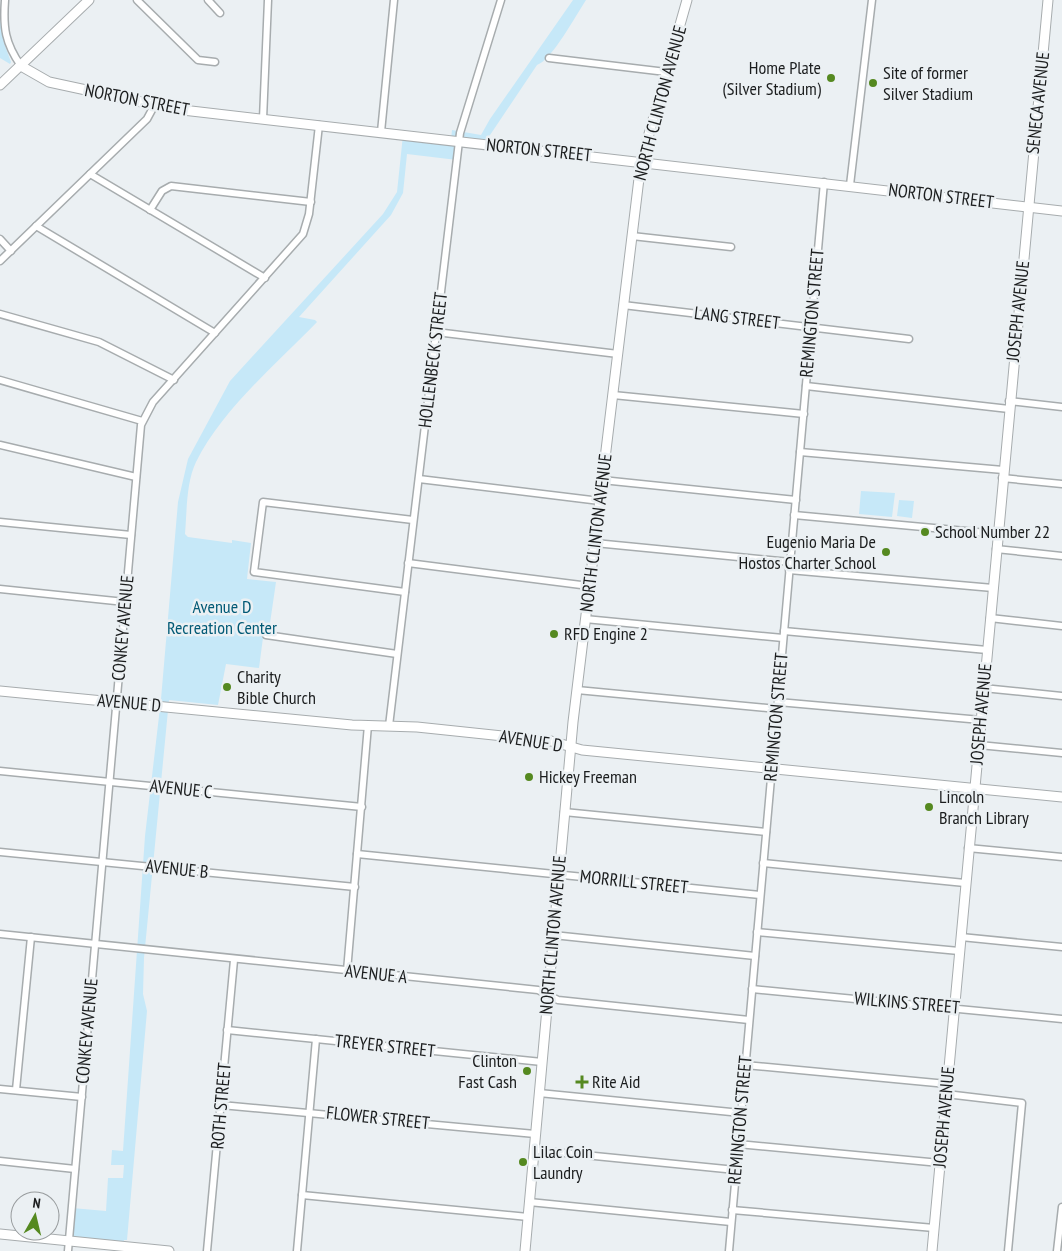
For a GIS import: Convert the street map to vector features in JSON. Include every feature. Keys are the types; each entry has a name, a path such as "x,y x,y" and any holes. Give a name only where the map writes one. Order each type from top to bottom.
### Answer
{"main road":[{"path":"0,85 89,0"},
{"name":"NORTH CLINTON AVENUE","path":"525,1251 570,747 640,162 687,0"},
{"name":"SENECA AVENUE","path":"1027,207 1048,0"},
{"name":"NORTON STREET","path":"21,66 49,82 154,106 1062,211"},
{"name":"JOSEPH AVENUE","path":"932,1251 1027,207"},
{"name":"AVENUE D","path":"0,691 368,726 389,726 556,741 582,750 1062,797"},
{"path":"0,1234 169,1251"}],"street":[{"path":"4,0 5,29 9,49 21,66"},
{"path":"137,0 198,60 215,62"},
{"path":"208,0 220,13"},
{"path":"263,119 268,0"},
{"path":"380,132 394,0"},
{"name":"HOLLENBECK STREET","path":"389,726 459,141 463,121 501,0"},
{"path":"850,185 872,0"},
{"path":"549,58 666,72"},
{"path":"0,261 147,119 154,106"},
{"name":"CONKEY AVENUE","path":"68,1251 142,421 150,406 301,239 308,220 311,202 319,126"},
{"path":"90,174 265,278"},
{"name":"REMINGTON STREET","path":"729,1251 824,182"},
{"path":"150,210 162,191 168,187 311,202"},
{"path":"36,226 216,333"},
{"path":"632,236 731,247"},
{"path":"0,239 11,251"},
{"name":"LANG STREET","path":"624,305 909,339"},
{"path":"0,314 99,342 174,380"},
{"path":"436,332 618,354"},
{"path":"0,380 142,421"},
{"path":"806,386 1009,405 1062,407"},
{"path":"613,395 804,414"},
{"path":"0,445 136,477"},
{"path":"800,452 1003,474 1062,484"},
{"path":"418,478 600,501"},
{"path":"602,480 796,500"},
{"path":"405,592 254,572 263,502 414,520"},
{"path":"794,515 998,534"},
{"path":"0,522 131,535"},
{"path":"595,543 790,562"},
{"path":"996,549 1062,556"},
{"path":"408,563 590,586"},
{"path":"790,570 993,588"},
{"path":"0,589 125,602"},
{"path":"990,618 1062,626"},
{"path":"585,619 987,650"},
{"path":"266,635 397,654"},
{"path":"983,688 1062,696"},
{"path":"577,690 981,720"},
{"path":"348,971 368,726"},
{"path":"978,745 1062,753"},
{"name":"AVENUE C","path":"0,771 362,807"},
{"path":"564,812 766,832"},
{"path":"968,848 1062,857"},
{"name":"AVENUE B","path":"0,852 355,887"},
{"name":"MORRILL STREET","path":"358,854 760,895"},
{"path":"763,863 965,883"},
{"path":"757,932 959,951"},
{"name":"AVENUE A","path":"0,934 234,960 538,990 558,1000 749,1020"},
{"path":"553,935 755,956"},
{"path":"16,1090 30,937"},
{"path":"961,937 1062,948"},
{"name":"ROTH STREET","path":"207,1251 234,960"},
{"name":"WILKINS STREET","path":"752,989 1062,1020"},
{"name":"TREYER STREET","path":"227,1030 542,1062"},
{"path":"297,1251 316,1039"},
{"path":"745,1065 947,1084"},
{"path":"0,1089 82,1097"},
{"path":"539,1093 741,1113"},
{"path":"946,1094 1022,1103 1008,1251"},
{"name":"FLOWER STREET","path":"221,1105 536,1134"},
{"path":"738,1144 940,1163"},
{"path":"534,1150 736,1170"},
{"path":"0,1161 75,1169"},
{"path":"302,1195 528,1218"},
{"path":"529,1202 731,1222"},
{"path":"1057,1251 1062,1207"},
{"path":"732,1210 934,1228"}],"green space":[{"name":"Avenue D Recreation Center","path":"573,0 586,0 550,55 537,65 484,144 459,141 457,160 407,154 403,193 391,215 299,317 317,322 235,406 220,424 196,462 190,479 185,534 188,537 232,543 232,540 251,543 247,579 276,582 269,630 264,630 259,668 226,664 218,705 169,700 144,958 143,994 147,1011 127,1240 124,1240 123,1251 117,1251 118,1246 69,1241 72,1208 106,1211 108,1178 123,1178 124,1165 111,1165 112,1150 123,1151 145,836 161,699 178,502 188,459 230,381 383,214 397,192 403,135 451,140 452,130 481,135 490,119"},
{"path":"0,17 4,43 11,62 10,64 0,58"},
{"path":"861,491 895,493 892,517 859,514"},
{"path":"899,500 914,501 912,518 897,516"}],"place":[{"name":"Home Plate (Silver Stadium)","path":"831,78"},
{"name":"Site of former Silver Stadium","path":"873,83"},
{"name":"School Number 22","path":"925,532"},
{"name":"Eugenio Maria De Hostos Charter School","path":"886,552"},
{"name":"RFD Engine 2","path":"554,634"},
{"name":"Charity Bible Church","path":"227,687"},
{"name":"Hickey Freeman","path":"529,777"},
{"name":"Lincoln Branch Library","path":"929,807"},
{"name":"Clinton Fast Cash","path":"527,1071"},
{"name":"Rite Aid","path":"582,1082"},
{"name":"Lilac Coin Laundry","path":"523,1162"}]}
